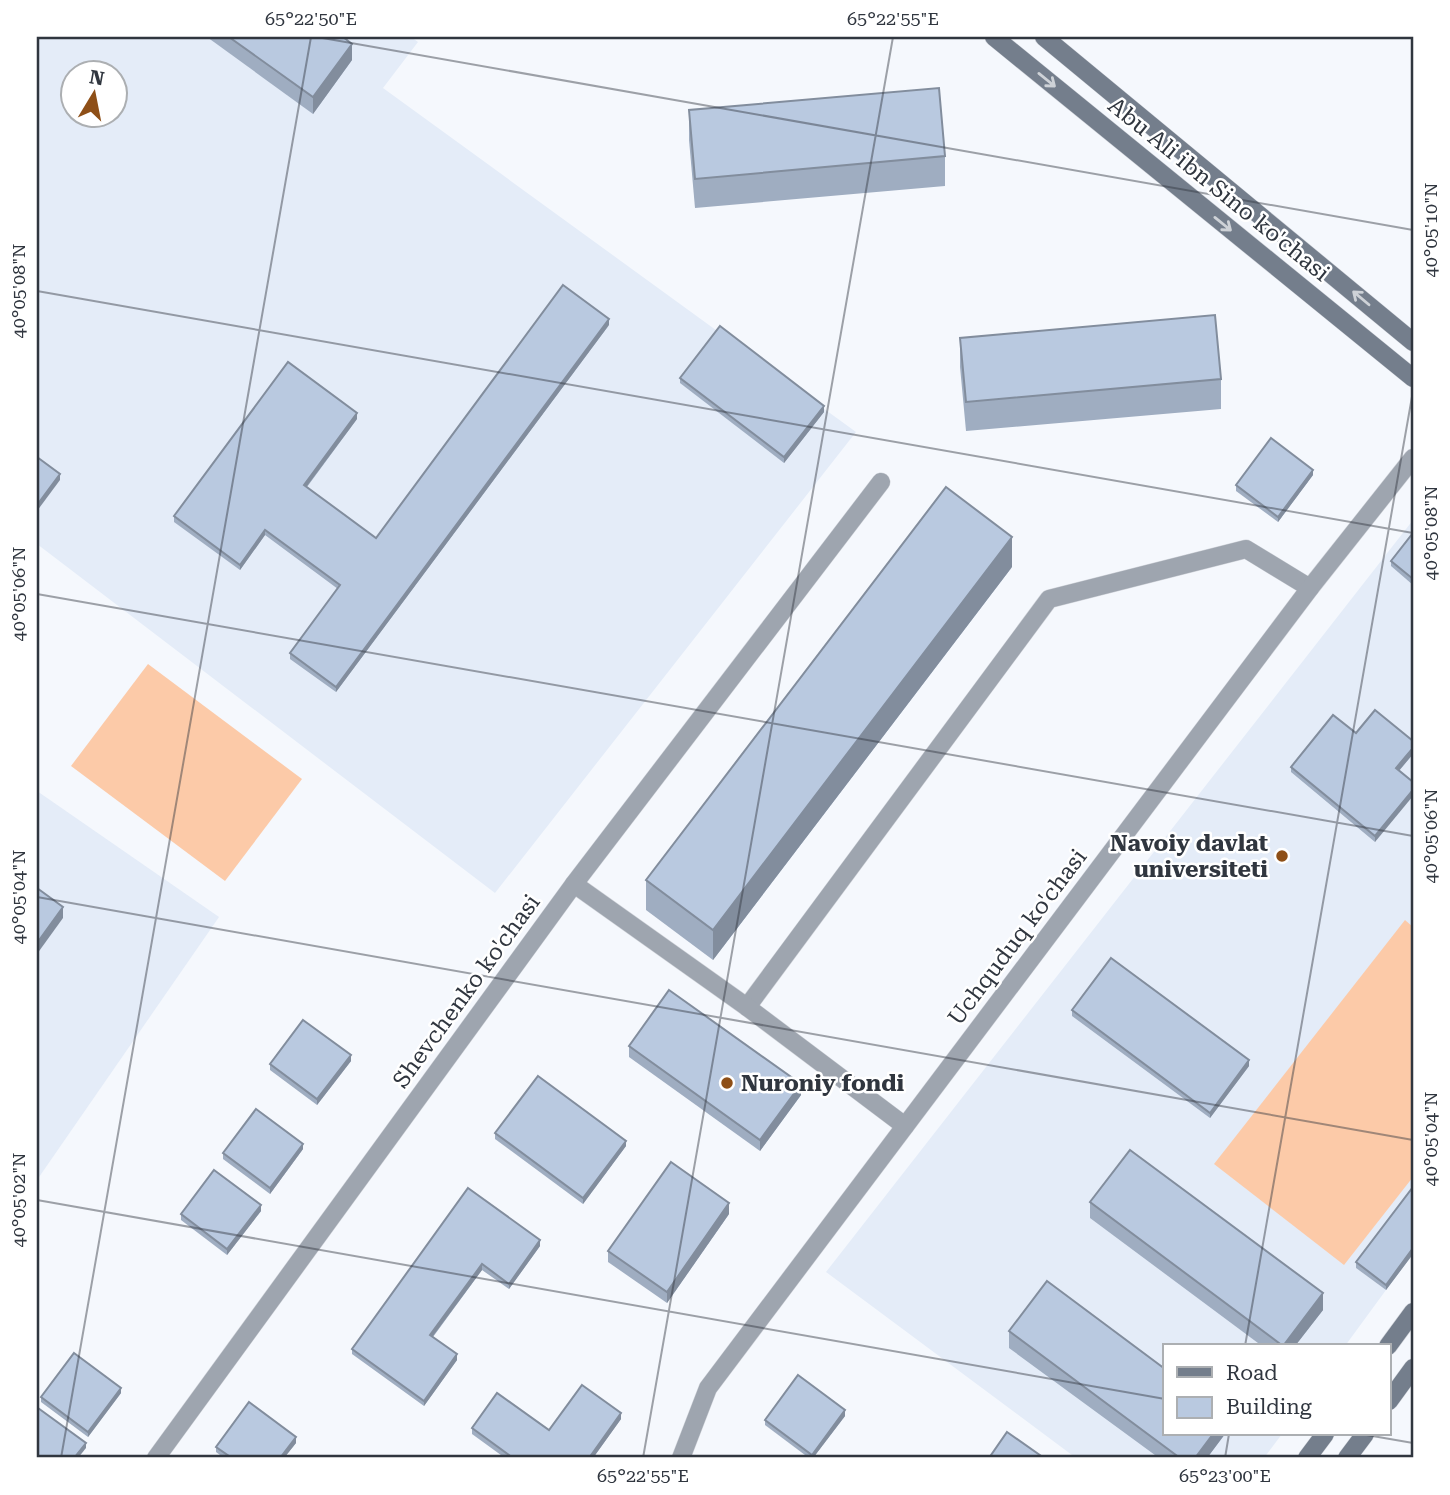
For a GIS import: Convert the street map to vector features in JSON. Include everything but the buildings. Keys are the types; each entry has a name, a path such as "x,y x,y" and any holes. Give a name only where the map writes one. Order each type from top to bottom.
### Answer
{"street":[{"name":"Abu Ali ibn Sino ko'chasi","path":"994,37 1413,379"},
{"name":"Abu Ali ibn Sino ko'chasi","path":"1044,37 1413,342"},
{"name":"Uchquduq ko'chasi","path":"681,1458 708,1388 1310,588 1413,458"},
{"name":"Shevchenko ko'chasi","path":"156,1458 574,884 881,482"},
{"path":"747,1007 1049,599 1247,550 1310,588"},
{"path":"574,884 747,1007 905,1126"},
{"path":"1389,1344 1413,1312"},
{"path":"1390,1400 1413,1368"},
{"path":"1307,1458 1324,1436"},
{"path":"1347,1458 1364,1436"}],"shaded area":[{"path":"37,37 411,37 418,42 383,88 856,432 495,893 37,544"},
{"name":"Navoiy davlat universiteti","path":"1413,520 1413,1192 1356,1268 1386,1290 1346,1344 1163,1344 1163,1436 1280,1436 1264,1458 1076,1458 826,1272"},
{"path":"148,664 302,779 225,881 71,766"},
{"path":"37,791 219,917 37,1180"},
{"path":"1405,920 1413,927 1413,1177 1344,1265 1214,1164"}],"place":[{"name":"Navoiy davlat universiteti","path":"1282,856"},
{"name":"Nuroniy fondi","path":"727,1083"}]}
